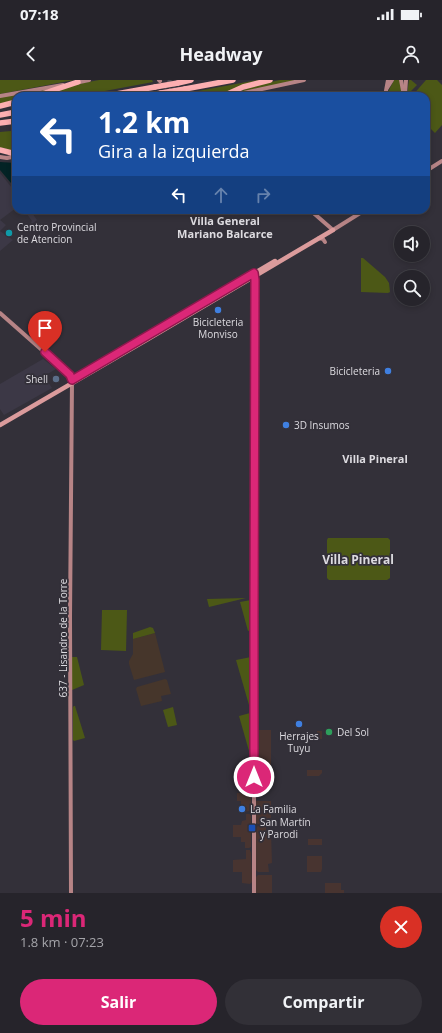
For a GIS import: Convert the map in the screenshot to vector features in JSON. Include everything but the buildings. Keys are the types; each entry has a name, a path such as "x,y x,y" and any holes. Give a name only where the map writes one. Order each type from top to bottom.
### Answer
{"highway":[{"path":"127,92 191,80"},
{"path":"189,92 233,80"},
{"path":"232,92 243,87 270,80"},
{"path":"48,92 78,82"},
{"path":"0,106 12,103"},
{"path":"0,115 12,113"},
{"path":"0,123 12,122"},
{"path":"0,150 12,154"}],"main road":[{"path":"254,274 332,230"},
{"path":"0,423 321,234 332,230"}],"street":[{"path":"22,92 89,80"},
{"path":"248,92 304,80"},
{"path":"385,92 388,80"},
{"path":"386,92 392,80"},
{"path":"401,80 403,92"},
{"path":"406,80 406,92"},
{"path":"0,96 12,94"},
{"path":"0,157 7,158 12,156"},
{"path":"430,168 442,161"},
{"path":"314,214 332,230 358,214"},
{"path":"319,238 323,239 325,242"},
{"path":"254,274 256,336 254,893"},
{"path":"0,313 68,373 71,376 72,381"},
{"name":"637 - Lisandro de la Torre","path":"70,893 72,381"}],"shaded area":[{"path":"0,162 12,163 12,184 0,170"},
{"path":"0,173 12,188 12,211 0,220"},
{"path":"27,214 33,214 37,220 32,224 32,221"},
{"path":"0,220 6,225 0,231"},
{"path":"0,231 13,240 0,251"},
{"path":"43,359 56,369 44,376 52,388 4,415 0,409 0,384"},
{"path":"155,633 165,672 134,680 129,664 133,654 133,639"},
{"path":"165,679 167,680 171,694 161,696 162,701 141,706 136,689 137,687"},
{"path":"259,730 271,730 271,776 257,776 256,773 256,733"},
{"path":"317,731 322,731 322,739 308,739 308,735 317,735"},
{"path":"307,770 322,770 322,773 319,776 307,776"},
{"path":"237,793 251,793 250,811 241,812 241,801 237,801"},
{"path":"256,801 271,801 271,818 267,819 267,824 256,823"},
{"path":"246,814 250,814 251,816 251,847 249,848 245,848 245,842 241,842 241,837 233,837 233,825 241,825 242,821 246,820"},
{"path":"258,826 266,826 266,832 271,832 272,863 268,864 269,872 258,872 256,870 256,828"},
{"path":"308,839 322,839 322,845 308,845"},
{"path":"246,850 250,850 251,853 252,882 250,884 242,883 242,872 233,872 233,860 246,859"},
{"path":"307,856 322,856 321,872 307,872"},
{"path":"258,875 272,875 272,893 256,893 256,877"},
{"path":"325,883 341,883 341,890 344,890 344,893 325,893"}],"green space":[{"path":"0,80 74,80 0,94"},
{"path":"99,80 152,80 153,82 99,92 52,92 78,84"},
{"path":"258,80 263,80 251,82 227,92 192,92"},
{"path":"280,80 298,80 238,92 257,85"},
{"path":"394,80 401,80 402,92 388,92"},
{"path":"409,80 411,80 417,85 410,92 407,92"},
{"path":"426,80 437,80 442,85 442,125 435,133 430,128 430,92 416,92"},
{"path":"54,88 41,92 30,92"},
{"path":"12,95 12,101 0,104 0,97"},
{"path":"0,132 12,132 12,152 5,148 0,148"},
{"path":"361,258 363,258 385,277 389,283 390,292 361,292"},
{"path":"328,538 388,538 390,540 390,578 387,580 329,580 327,578"},
{"path":"246,598 209,607 207,599"},
{"path":"251,600 251,630 248,631 240,602"},
{"path":"102,610 127,610 126,651 101,650"},
{"path":"150,627 153,628 155,633 133,639 133,633"},
{"path":"72,657 77,657 84,685 72,690"},
{"path":"251,657 251,705 249,705 236,660"},
{"path":"74,706 85,738 74,741 73,707"},
{"path":"173,707 177,725 168,727 163,710"},
{"path":"250,713 251,751 249,751 239,716"},
{"path":"251,763 251,775 241,775 238,765"}],"tunnel":[{"path":"168,80 182,92"},
{"path":"164,85 172,92"}],"place":[{"name":"Centro Provincial de Atencion","path":"9,233"},
{"name":"Bicicleteria Monviso","path":"218,310"},
{"name":"Bicicleteria","path":"388,371"},
{"name":"Shell","path":"56,379"},
{"name":"3D Insumos","path":"286,425"},
{"name":"Herrajes Tuyu","path":"299,724"},
{"name":"Del Sol","path":"329,732"},
{"name":"La Familia","path":"242,809"},
{"name":"San Martín y Parodi","path":"252,828"}],"district":[{"name":"Villa General Mariano Balcarce","path":"225,227"},
{"name":"Villa Pineral","path":"375,459"},
{"name":"Villa Pineral","path":"358,560"}],"route":[{"path":"45,352 70,375 72,380 254,273 256,336 254,777"}]}
